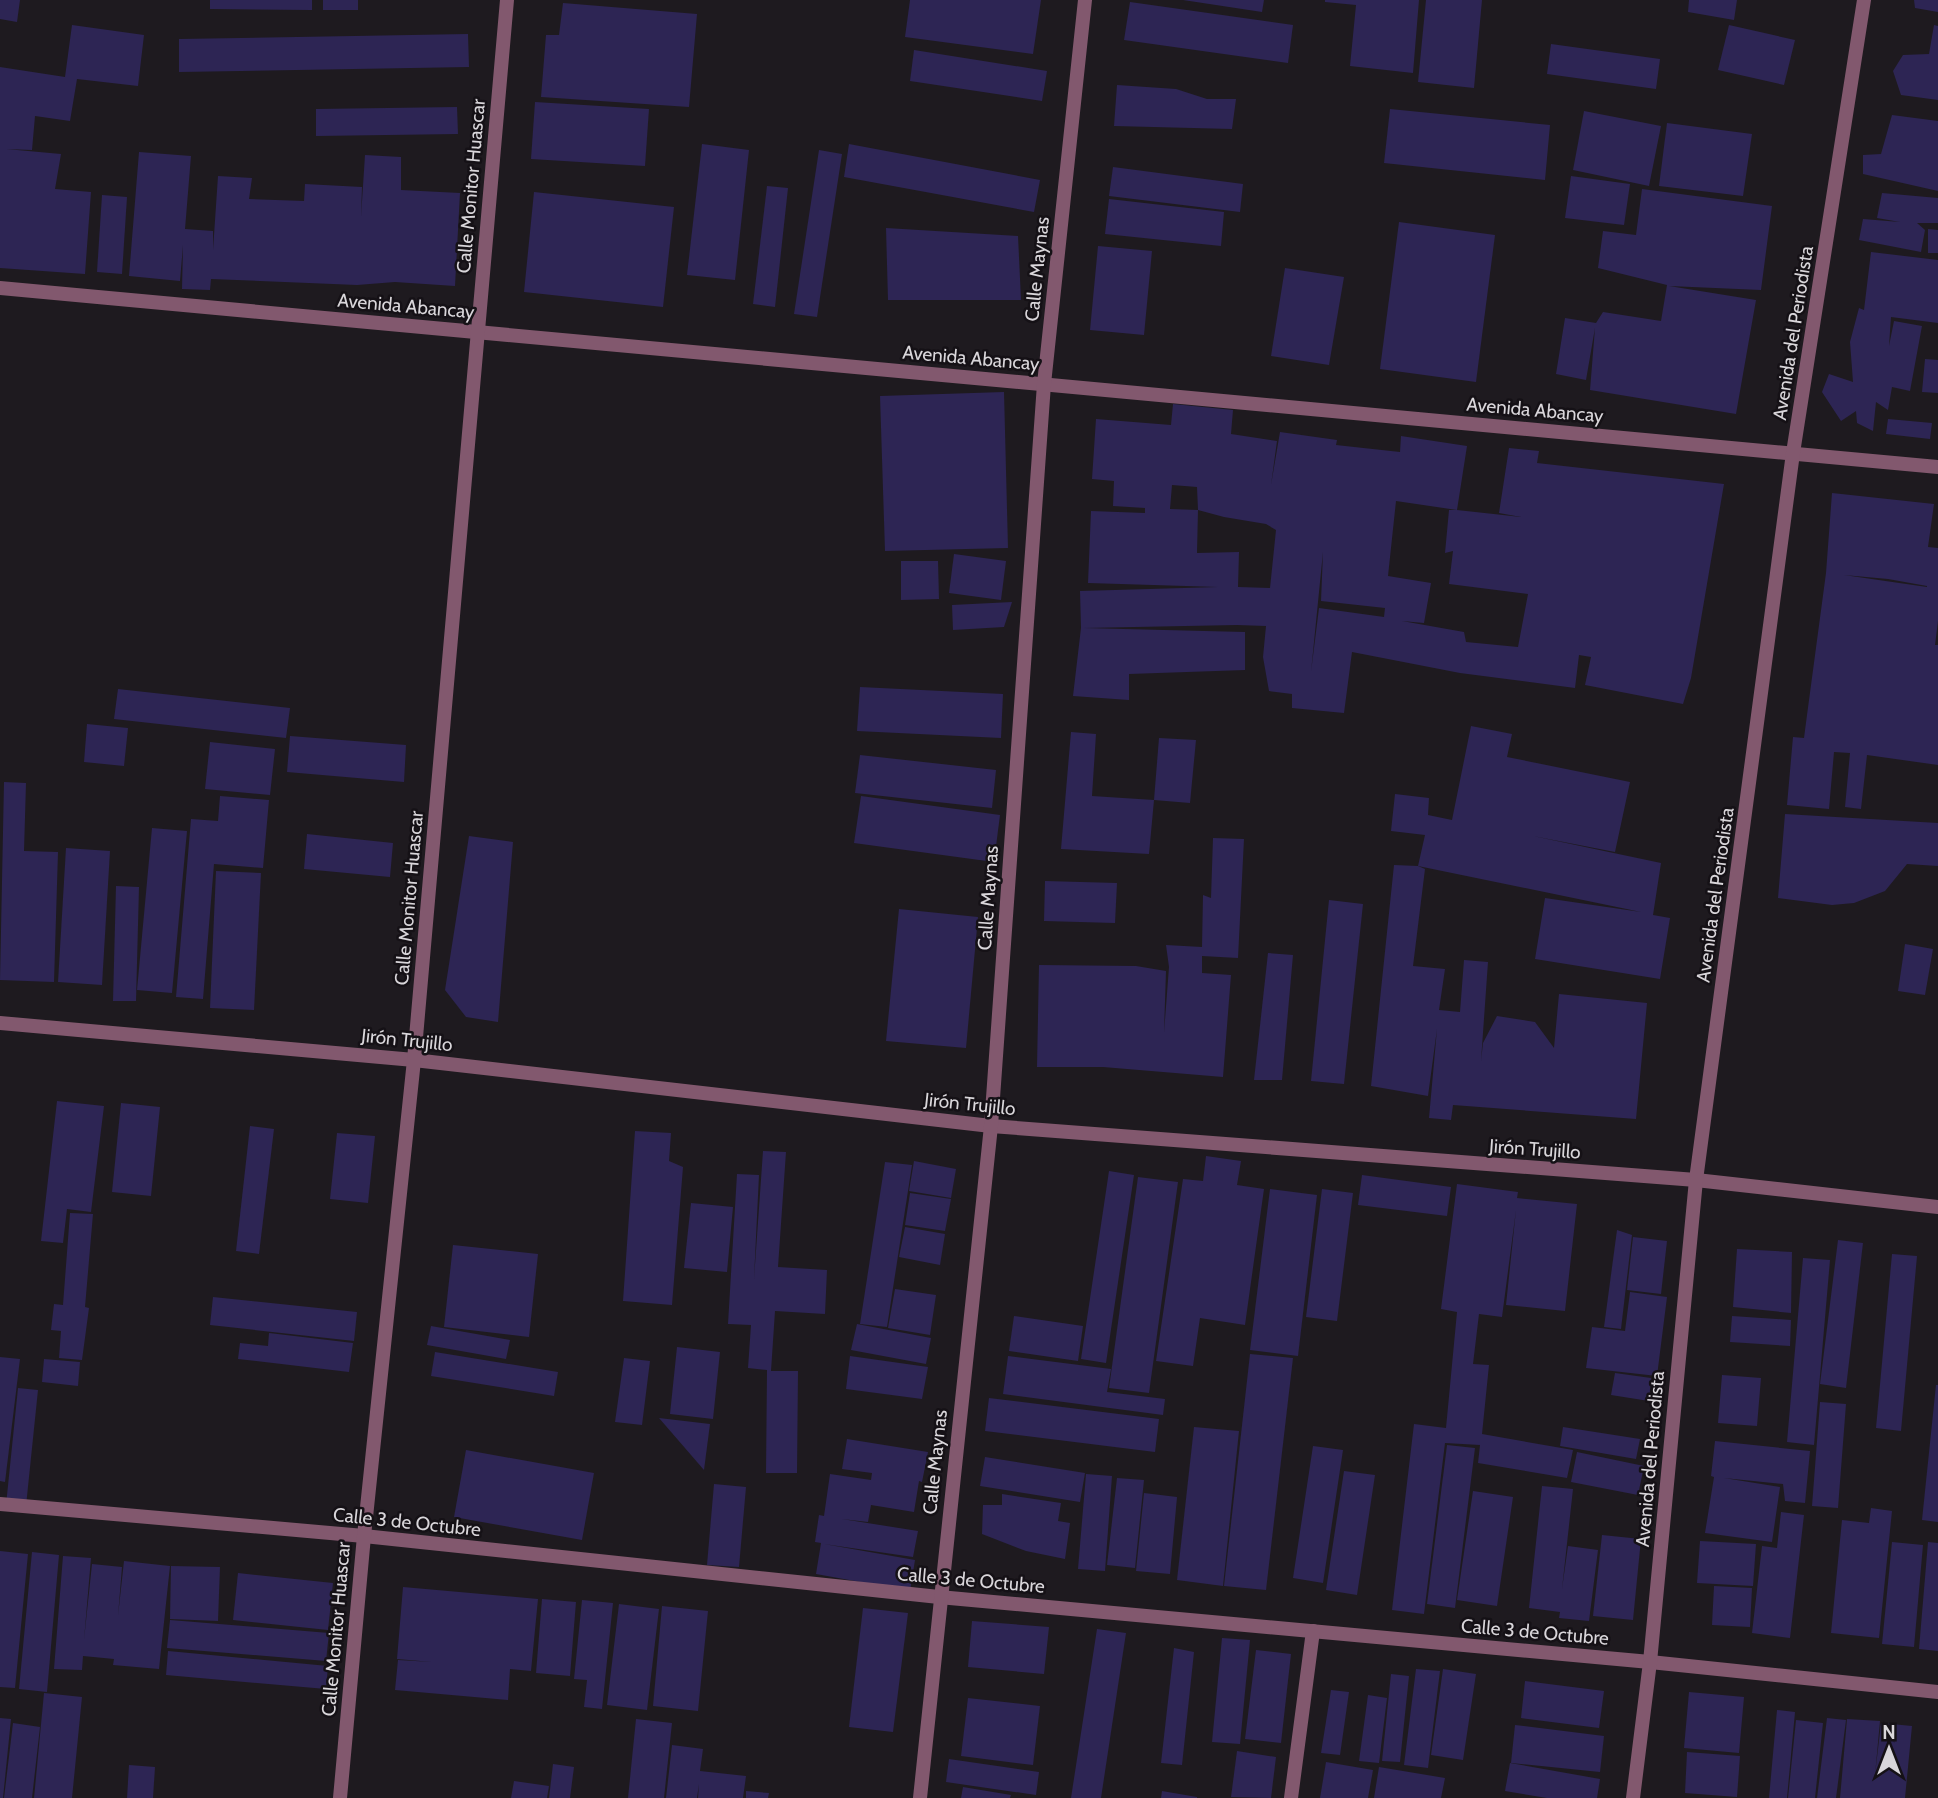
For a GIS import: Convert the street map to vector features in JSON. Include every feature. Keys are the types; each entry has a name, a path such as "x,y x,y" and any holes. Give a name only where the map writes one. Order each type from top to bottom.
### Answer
{"street":[{"name":"Calle Monitor Huascar","path":"340,1798 414,1060 507,0"},
{"name":"Calle Maynas","path":"920,1798 990,1126 1044,384 1085,0"},
{"name":"Avenida del Periodista","path":"1633,1798 1650,1662 1696,1181 1793,453 1864,0"},
{"name":"Avenida Abancay","path":"0,288 1938,467"},
{"name":"Jirón Trujillo","path":"0,1023 414,1060 990,1126 1696,1181 1938,1206"},
{"name":"Calle 3 de Octubre","path":"0,1504 365,1536 939,1597 1650,1662 1938,1692"},
{"path":"1291,1798 1313,1631"}],"building":[{"path":"0,0 20,0 17,22 0,19"},
{"path":"210,0 312,0 312,10 210,9"},
{"path":"323,0 358,0 358,10 323,10"},
{"path":"910,0 1041,0 1033,54 905,37"},
{"path":"1183,0 1264,0 1262,12"},
{"path":"1325,0 1419,0 1413,73 1350,66 1356,5"},
{"path":"1426,0 1482,0 1474,88 1418,82"},
{"path":"1689,0 1737,0 1734,20 1688,12"},
{"path":"1914,0 1938,0 1938,12 1915,8"},
{"path":"1130,2 1293,25 1288,63 1124,40"},
{"path":"563,3 697,14 689,107 541,97 546,35 559,35"},
{"path":"72,25 144,35 138,86 77,79 70,121 35,116 32,150 6,149 61,154 55,189 91,192 85,274 0,268 0,67 65,77"},
{"path":"1729,25 1795,40 1784,85 1718,70"},
{"path":"1934,25 1938,26 1938,100 1901,95 1893,71 1903,55 1929,54"},
{"path":"468,34 469,67 179,72 179,39"},
{"path":"1551,44 1660,59 1656,89 1547,74"},
{"path":"914,50 1047,71 1042,101 910,81"},
{"path":"1117,85 1176,89 1207,99 1236,99 1232,129 1114,126"},
{"path":"535,102 649,109 645,166 531,159"},
{"path":"457,107 458,134 316,136 316,109"},
{"path":"1390,109 1550,125 1545,180 1384,163"},
{"path":"1584,111 1661,126 1649,186 1573,170"},
{"path":"1892,115 1938,121 1938,191 1863,174 1863,155 1881,154"},
{"path":"1667,123 1752,134 1743,196 1659,186"},
{"path":"702,144 749,150 735,280 687,275"},
{"path":"849,144 1040,180 1034,212 844,177"},
{"path":"819,150 842,154 817,317 794,314"},
{"path":"139,152 191,156 185,229 213,231 213,250 218,176 252,178 249,199 304,201 305,184 362,187 361,217 365,155 401,157 401,190 460,193 455,286 395,282 357,285 211,279 210,290 182,289 183,245 180,281 129,276"},
{"path":"1113,167 1243,184 1240,212 1109,196"},
{"path":"1571,176 1630,184 1624,225 1565,218"},
{"path":"767,186 788,188 775,307 753,304"},
{"path":"1642,189 1772,206 1761,290 1669,286 1756,300 1736,414 1590,390 1595,328 1586,380 1556,374 1565,318 1596,323 1603,312 1661,321 1667,285 1598,268 1603,231 1636,235"},
{"path":"534,192 674,207 663,307 524,292"},
{"path":"1882,193 1938,198 1938,223 1917,223 1925,230 1921,252 1859,240 1863,219 1900,222 1877,218"},
{"path":"102,195 127,197 122,274 97,272"},
{"path":"1109,199 1224,212 1221,246 1105,234"},
{"path":"1399,222 1495,235 1476,382 1380,369"},
{"path":"886,228 1018,236 1021,300 888,300"},
{"path":"1928,229 1938,230 1938,253 1928,253"},
{"path":"1098,246 1152,251 1144,335 1090,330"},
{"path":"1871,252 1938,260 1938,323 1891,317 1889,346 1894,321 1922,326 1910,391 1892,387 1888,410 1876,402 1873,431 1857,423 1856,411 1841,421 1822,392 1829,374 1853,382 1850,342 1859,308 1864,310"},
{"path":"1285,268 1344,277 1329,365 1271,356"},
{"path":"1925,359 1938,360 1938,393 1922,392"},
{"path":"1004,392 1008,548 885,551 880,396"},
{"path":"1173,404 1233,410 1231,434 1277,441 1271,485 1280,432 1337,440 1336,445 1400,452 1401,436 1467,446 1457,510 1521,517 1499,513 1509,448 1539,451 1537,463 1724,484 1691,678 1683,704 1585,685 1591,657 1579,655 1575,688 1460,673 1352,652 1344,713 1292,708 1292,694 1269,691 1263,657 1266,626 1237,625 1084,628 1245,632 1245,670 1129,674 1129,700 1073,696 1081,628 1080,591 1218,587 1088,583 1091,511 1145,513 1145,508 1113,506 1114,481 1092,479 1096,419 1171,425","holes":["1172,485 1197,487 1198,510 1170,509","1396,501 1457,510 1449,510 1445,553 1453,551 1449,584 1528,594 1518,647 1466,642 1464,632 1402,621 1424,623 1431,583 1388,576","1198,510 1266,524 1276,530 1270,588 1238,587 1239,552 1197,553","1323,552 1321,601 1385,608 1384,617 1319,608 1311,672"]},
{"path":"1888,419 1932,423 1930,439 1886,434"},
{"path":"1832,493 1934,504 1928,547 1938,548 1938,621 1935,645 1938,645 1938,765 1867,755 1861,809 1845,807 1850,753 1834,752 1829,809 1787,805 1793,737 1804,738 1826,573","holes":["1844,575 1888,579 1927,587"]},
{"path":"954,554 1006,561 1001,600 949,593"},
{"path":"901,561 938,561 939,599 901,600"},
{"path":"1012,602 1004,627 953,630 952,605"},
{"path":"860,687 1003,694 1001,738 857,731"},
{"path":"118,689 290,708 286,738 114,719"},
{"path":"87,724 128,728 124,766 84,762"},
{"path":"1471,726 1512,734 1507,757 1630,782 1615,852 1533,836 1661,863 1653,915 1670,918 1660,979 1535,959 1545,898 1641,912 1418,866 1425,835 1391,831 1395,794 1429,798 1428,815 1452,820"},
{"path":"1071,732 1096,734 1092,796 1154,800 1149,854 1061,849"},
{"path":"290,736 406,745 404,782 287,772"},
{"path":"1159,738 1196,740 1190,803 1154,800"},
{"path":"210,742 275,749 270,795 205,789"},
{"path":"860,755 996,770 992,808 855,793"},
{"path":"4,782 26,783 24,851 58,852 54,982 0,980"},
{"path":"220,796 269,800 263,868 214,864 203,999 176,997 191,819 218,821"},
{"path":"861,796 1000,815 994,862 854,843"},
{"path":"1785,814 1938,823 1938,866 1907,864 1885,891 1854,903 1832,905 1778,898"},
{"path":"152,828 187,831 172,993 137,990"},
{"path":"307,834 393,843 390,877 304,869"},
{"path":"469,836 513,842 498,1022 466,1017 445,990"},
{"path":"1213,838 1244,839 1238,958 1202,956 1202,973 1231,975 1223,1077 1103,1067 1037,1067 1039,965 1136,966 1166,971 1164,1033 1169,967 1166,945 1202,947 1203,895 1211,898"},
{"path":"66,848 110,851 102,985 58,982"},
{"path":"1394,865 1425,869 1413,966 1445,969 1439,1010 1460,1012 1464,960 1488,962 1481,1061 1483,1043 1497,1016 1535,1022 1554,1048 1559,994 1647,1003 1636,1119 1453,1105 1451,1120 1429,1118 1437,1029 1428,1096 1371,1086"},
{"path":"216,871 261,873 254,1010 210,1008"},
{"path":"1045,881 1117,883 1115,923 1044,921"},
{"path":"116,886 139,887 136,1001 113,1001"},
{"path":"1329,900 1363,904 1344,1084 1311,1081"},
{"path":"899,909 978,917 966,1048 886,1041"},
{"path":"1905,944 1933,949 1925,995 1898,991"},
{"path":"1268,953 1293,955 1282,1080 1254,1080"},
{"path":"57,1101 104,1106 91,1212 67,1209 63,1243 41,1241"},
{"path":"121,1103 160,1107 151,1196 112,1192"},
{"path":"250,1126 274,1129 259,1254 236,1251"},
{"path":"635,1131 671,1133 669,1161 683,1167 672,1305 623,1301"},
{"path":"337,1133 375,1136 368,1203 330,1199"},
{"path":"763,1151 786,1152 778,1267 827,1270 825,1314 775,1311 771,1371 798,1371 797,1473 766,1473 767,1370 748,1368 751,1325 728,1324 737,1174 759,1175 754,1279"},
{"path":"1206,1156 1241,1161 1237,1185 1264,1189 1245,1325 1200,1318 1193,1366 1156,1361 1183,1179 1203,1181"},
{"path":"914,1161 956,1169 951,1198 909,1191"},
{"path":"885,1162 912,1165 887,1327 860,1324"},
{"path":"1109,1171 1134,1175 1106,1363 1081,1359"},
{"path":"1362,1175 1451,1187 1447,1216 1358,1205"},
{"path":"1138,1177 1178,1182 1149,1393 1109,1388"},
{"path":"1457,1184 1518,1192 1517,1198 1577,1204 1565,1311 1506,1305 1516,1210 1502,1317 1479,1314 1473,1364 1489,1365 1482,1434 1573,1450 1567,1478 1478,1463 1480,1445 1445,1443 1424,1614 1392,1610 1414,1424 1446,1428 1457,1312 1441,1309"},
{"path":"1270,1189 1317,1195 1298,1356 1250,1350"},
{"path":"1322,1189 1353,1193 1337,1321 1306,1317"},
{"path":"910,1193 951,1199 945,1231 905,1225"},
{"path":"691,1203 733,1207 727,1272 684,1268"},
{"path":"70,1213 93,1214 85,1307 89,1308 82,1360 59,1358 61,1331 51,1330 54,1304 63,1305"},
{"path":"905,1227 945,1234 940,1265 899,1257"},
{"path":"1617,1230 1632,1235 1621,1329 1604,1327"},
{"path":"1633,1237 1667,1241 1661,1294 1627,1290"},
{"path":"1838,1240 1863,1243 1846,1388 1820,1384"},
{"path":"453,1245 538,1254 529,1337 444,1327"},
{"path":"1737,1249 1792,1252 1791,1313 1733,1307"},
{"path":"1892,1254 1917,1256 1901,1431 1876,1428"},
{"path":"1803,1258 1830,1260 1814,1445 1787,1442"},
{"path":"895,1289 936,1295 930,1335 888,1328"},
{"path":"1630,1292 1667,1297 1657,1376 1586,1368 1592,1327 1625,1331"},
{"path":"213,1297 357,1312 354,1341 210,1325"},
{"path":"1014,1316 1083,1326 1078,1361 1009,1351"},
{"path":"1732,1316 1791,1320 1790,1346 1730,1342"},
{"path":"857,1324 931,1338 926,1364 851,1350"},
{"path":"431,1326 510,1340 506,1359 427,1345"},
{"path":"269,1333 353,1343 349,1372 238,1359 240,1343 268,1346"},
{"path":"677,1347 720,1352 713,1419 670,1414"},
{"path":"435,1352 558,1372 554,1396 431,1376"},
{"path":"1250,1354 1293,1358 1266,1590 1224,1586"},
{"path":"850,1356 928,1367 922,1399 846,1389"},
{"path":"1008,1356 1111,1369 1107,1392 1165,1399 1163,1415 1003,1394"},
{"path":"0,1357 20,1359 5,1482 0,1481"},
{"path":"624,1358 650,1361 642,1425 615,1422"},
{"path":"44,1359 80,1362 78,1386 42,1382"},
{"path":"1615,1373 1651,1378 1649,1401 1611,1395"},
{"path":"1722,1375 1761,1378 1757,1426 1718,1423"},
{"path":"1938,1385 1938,1522 1922,1520"},
{"path":"18,1388 38,1390 26,1506 6,1505"},
{"path":"989,1398 1159,1419 1155,1452 985,1431"},
{"path":"1820,1402 1846,1404 1838,1508 1812,1506"},
{"path":"659,1418 710,1424 704,1470"},
{"path":"1194,1427 1239,1431 1223,1586 1177,1580"},
{"path":"1563,1427 1640,1439 1636,1459 1560,1446"},
{"path":"847,1439 928,1452 922,1482 919,1481 914,1512 871,1505 868,1522 842,1519 918,1531 913,1557 824,1544 915,1560 910,1591 816,1574 821,1543 815,1542 819,1515 824,1516 830,1474 871,1480 872,1473 842,1469"},
{"path":"1715,1441 1810,1451 1805,1503 1785,1501 1783,1484 1724,1478 1780,1487 1772,1542 1705,1533 1714,1477 1711,1476"},
{"path":"1447,1445 1475,1448 1455,1608 1427,1604"},
{"path":"1313,1446 1343,1450 1323,1583 1293,1578"},
{"path":"466,1450 594,1473 582,1540 454,1517"},
{"path":"1577,1452 1644,1466 1638,1495 1571,1482"},
{"path":"985,1457 1085,1473 1080,1502 980,1486"},
{"path":"1344,1471 1375,1475 1357,1595 1326,1590"},
{"path":"1086,1474 1112,1476 1105,1571 1078,1569"},
{"path":"1117,1478 1144,1480 1135,1568 1107,1565"},
{"path":"714,1484 746,1487 739,1567 707,1565"},
{"path":"1542,1486 1573,1489 1562,1589 1568,1546 1598,1550 1589,1621 1559,1618 1560,1612 1529,1608"},
{"path":"1473,1491 1513,1497 1497,1606 1457,1600"},
{"path":"1144,1493 1177,1497 1170,1574 1136,1571"},
{"path":"1002,1494 1061,1503 1058,1521 1070,1523 1065,1559 1026,1551 982,1534 983,1505 1002,1505"},
{"path":"1871,1508 1892,1511 1879,1638 1831,1633 1842,1520 1869,1523"},
{"path":"1781,1512 1804,1515 1790,1638 1752,1633 1762,1546 1777,1548"},
{"path":"1602,1535 1641,1539 1633,1620 1593,1616"},
{"path":"1700,1541 1756,1544 1753,1586 1697,1583"},
{"path":"1892,1542 1923,1545 1914,1647 1882,1644"},
{"path":"1928,1542 1938,1543 1938,1651 1919,1649"},
{"path":"0,1551 28,1554 15,1688 0,1687"},
{"path":"32,1552 59,1555 47,1692 19,1689"},
{"path":"63,1556 91,1558 84,1640 92,1564 122,1567 118,1616 124,1561 170,1566 159,1669 113,1665 114,1659 83,1656 82,1670 54,1669"},
{"path":"171,1566 220,1567 218,1621 170,1619"},
{"path":"238,1573 333,1583 328,1630 233,1620"},
{"path":"1714,1586 1752,1588 1750,1627 1712,1625"},
{"path":"403,1587 538,1599 531,1671 510,1669 508,1700 395,1690 398,1660 432,1662 397,1659"},
{"path":"542,1599 576,1602 570,1676 536,1673"},
{"path":"582,1600 613,1603 602,1709 584,1707 587,1680 574,1679"},
{"path":"619,1604 659,1609 647,1710 607,1705"},
{"path":"662,1606 708,1611 698,1711 653,1706"},
{"path":"863,1608 908,1613 893,1732 849,1727"},
{"path":"170,1620 329,1633 326,1661 167,1648"},
{"path":"972,1621 1049,1627 1044,1674 968,1667"},
{"path":"1097,1629 1126,1633 1101,1798 1071,1798"},
{"path":"1222,1638 1250,1640 1240,1744 1212,1742"},
{"path":"1174,1648 1194,1652 1182,1765 1161,1763"},
{"path":"1256,1650 1291,1654 1281,1743 1245,1739"},
{"path":"168,1651 328,1666 326,1689 166,1675"},
{"path":"1416,1669 1440,1671 1428,1768 1404,1765"},
{"path":"1443,1669 1476,1674 1463,1760 1431,1755"},
{"path":"1391,1674 1409,1676 1400,1762 1382,1761"},
{"path":"1525,1681 1604,1691 1599,1728 1521,1718"},
{"path":"1331,1690 1349,1692 1340,1755 1321,1753"},
{"path":"1689,1692 1744,1697 1739,1753 1684,1748"},
{"path":"44,1693 82,1697 72,1798 34,1798"},
{"path":"1368,1695 1387,1698 1379,1763 1359,1761"},
{"path":"968,1698 1040,1706 1033,1765 961,1756"},
{"path":"1777,1710 1795,1712 1787,1798 1769,1798"},
{"path":"0,1718 11,1719 3,1798 0,1798"},
{"path":"1827,1718 1846,1720 1836,1798 1817,1798"},
{"path":"636,1719 672,1723 664,1798 628,1798"},
{"path":"1847,1719 1880,1721 1875,1775 1881,1723 1912,1726 1905,1798 1840,1798"},
{"path":"1796,1720 1823,1723 1815,1798 1788,1798"},
{"path":"13,1723 40,1727 32,1798 4,1798"},
{"path":"1515,1725 1604,1736 1600,1772 1511,1763"},
{"path":"672,1745 703,1749 700,1771 746,1776 743,1798 698,1798 699,1784 697,1798 666,1798"},
{"path":"1237,1751 1276,1757 1271,1798 1231,1797"},
{"path":"1687,1752 1740,1756 1737,1797 1685,1793"},
{"path":"949,1759 1039,1772 1036,1795 946,1782"},
{"path":"1326,1762 1373,1770 1368,1798 1320,1798"},
{"path":"1510,1763 1600,1779 1597,1798 1547,1798 1505,1791"},
{"path":"553,1764 574,1767 570,1798 549,1798"},
{"path":"129,1765 155,1767 153,1798 127,1798"},
{"path":"1379,1767 1445,1778 1441,1798 1374,1798"},
{"path":"514,1781 549,1786 547,1798 511,1798"},
{"path":"963,1787 1011,1795 1010,1798 961,1798"},
{"path":"746,1791 769,1793 768,1798 746,1798"},
{"path":"1162,1791 1197,1797 1197,1798 1161,1798"}]}
